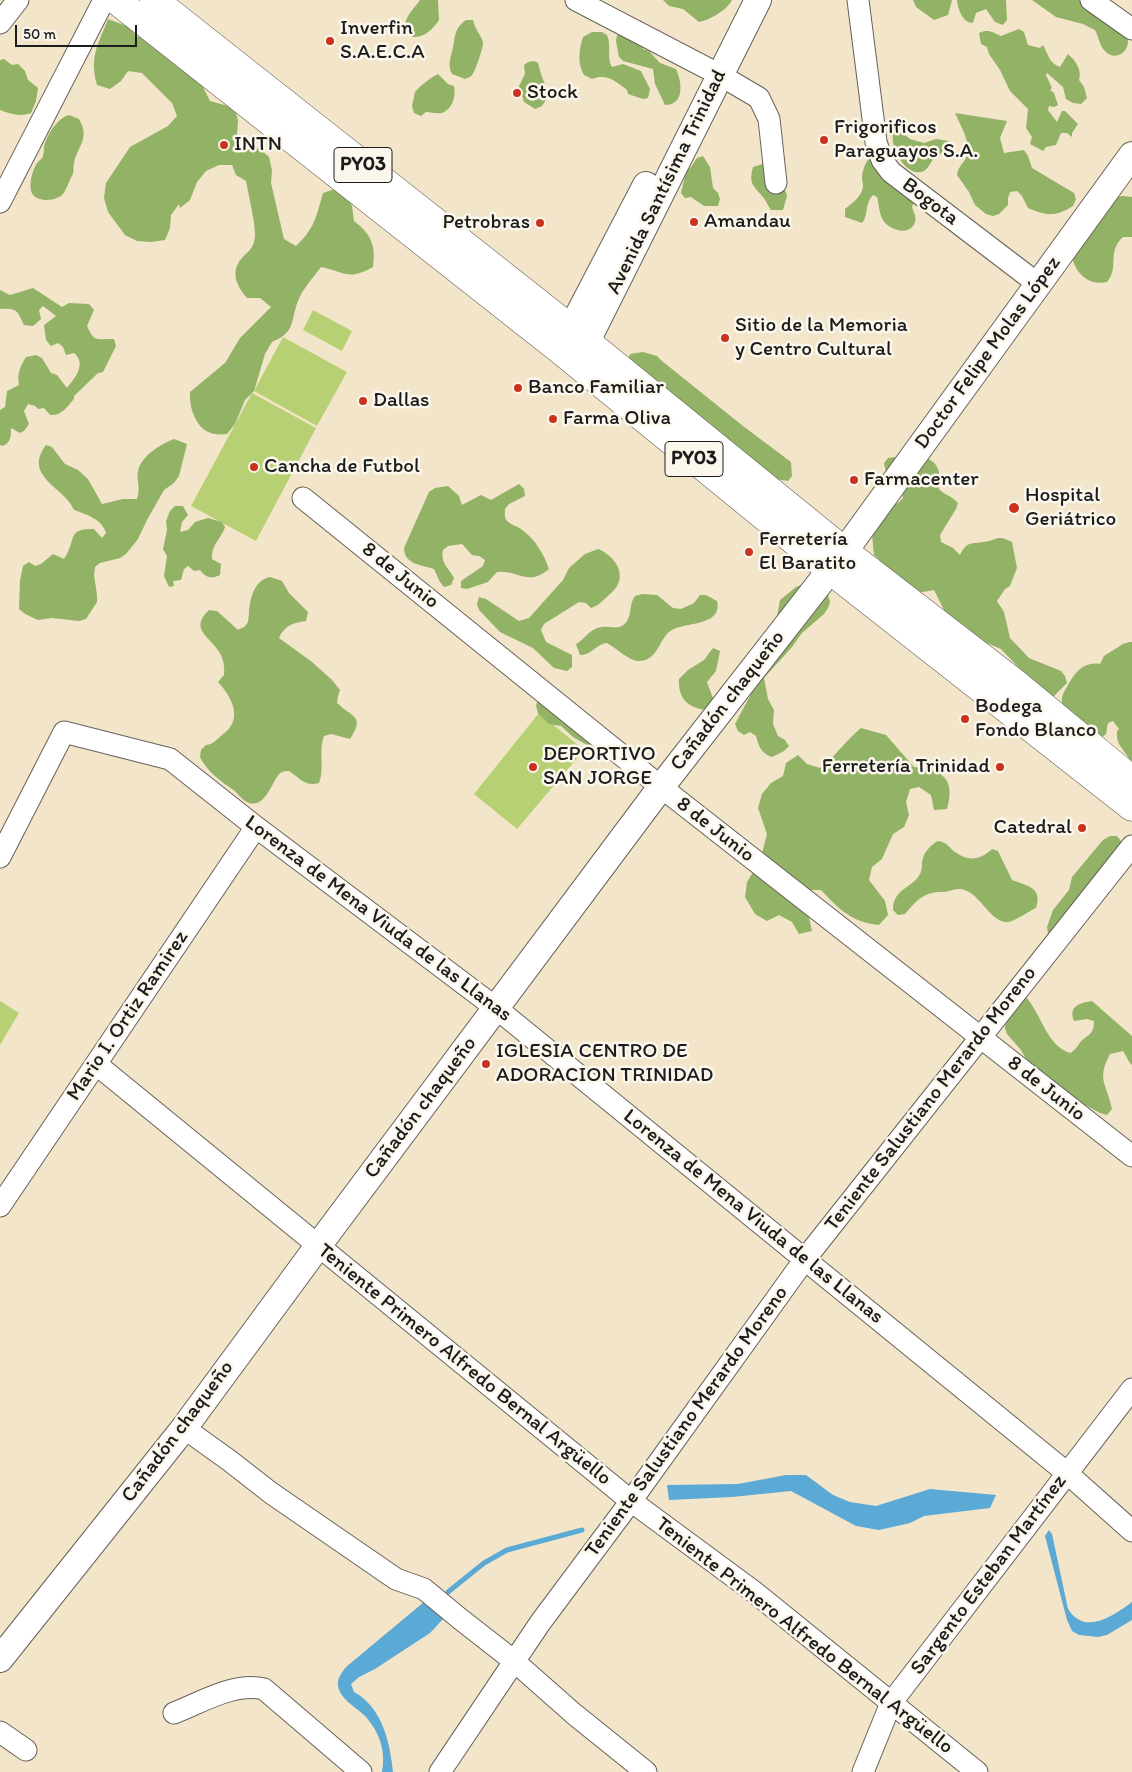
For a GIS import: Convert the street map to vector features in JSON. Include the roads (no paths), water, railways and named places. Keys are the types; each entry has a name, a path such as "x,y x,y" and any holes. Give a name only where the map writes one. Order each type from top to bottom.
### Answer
{"highway":[{"name":"PY03","path":"116,0 573,346"},
{"name":"PY03","path":"154,0 573,346 838,559 1018,702 1132,780"},
{"name":"PY03","path":"1018,702 1132,808"}],"main road":[{"name":"Avenida Santísima Trinidad","path":"713,72 740,0"},
{"name":"Avenida Santísima Trinidad","path":"573,346 713,72 758,0"},
{"name":"Doctor Felipe Molas López","path":"838,559 1132,155"},
{"name":"Cañadón chaqueño","path":"0,1660 184,1428 496,1008 838,559"}],"street":[{"path":"0,23 18,0"},
{"path":"0,202 104,0"},
{"path":"576,0 759,98 769,119 776,183"},
{"name":"Bogota","path":"858,0 876,142 882,160 892,172 1038,284"},
{"path":"1091,0 1132,29"},
{"name":"8 de Junio","path":"303,498 662,788 1132,1156"},
{"name":"Lorenza de Mena Viuda de las Llanas","path":"0,857 64,732 170,759 496,1008 1067,1473 1132,1531"},
{"name":"Mario I. Ortiz Ramirez","path":"0,1206 256,826"},
{"name":"Teniente Salustiano Merardo Moreno","path":"440,1772 540,1623 805,1259 1132,846"},
{"name":"Teniente Primero Alfredo Bernal Argüello","path":"96,1064 630,1501 753,1591 976,1772"},
{"name":"Sargento Esteban Martínez","path":"863,1772 891,1703 1132,1389"},
{"path":"184,1428 271,1493 396,1579 424,1589 514,1661 574,1714 646,1772"},
{"path":"174,1713 233,1690 251,1686 264,1689 361,1772"},
{"path":"0,1732 26,1750"}],"water":[{"path":"786,1475 806,1475 833,1495 850,1502 876,1506 930,1489 996,1495 990,1508 924,1516 910,1523 879,1530 856,1526 791,1491 732,1497 669,1500 667,1485 738,1484"},
{"path":"1049,1530 1052,1534 1068,1609 1075,1617 1082,1621 1099,1621 1116,1613 1132,1602 1132,1620 1107,1635 1098,1637 1079,1635 1072,1631 1067,1620 1045,1536"},
{"path":"424,1602 445,1617 430,1633 375,1669 359,1677 351,1684 354,1692 364,1699 378,1716 387,1737 393,1772 382,1772 383,1757 378,1736 366,1717 348,1702 340,1692 338,1681 346,1667"}],"waterway":[{"path":"448,1592 484,1563 507,1550 582,1530"}],"place":[{"name":"Inverfin S.A.E.C.A","path":"330,41"},
{"name":"Stock","path":"517,93"},
{"name":"Frigorificos Paraguayos S.A.","path":"824,140"},
{"name":"INTN","path":"224,145"},
{"name":"Amandau","path":"694,222"},
{"name":"Petrobras","path":"540,223"},
{"name":"Sitio de la Memoria y Centro Cultural","path":"725,338"},
{"name":"Banco Familiar","path":"518,388"},
{"name":"Dallas","path":"363,401"},
{"name":"Farma Oliva","path":"553,419"},
{"name":"Cancha de Futbol","path":"254,467"},
{"name":"Farmacenter","path":"854,480"},
{"name":"Hospital Geriátrico","path":"1014,508"},
{"name":"Ferretería El Baratito","path":"749,552"},
{"name":"Bodega Fondo Blanco","path":"965,719"},
{"name":"DEPORTIVO SAN JORGE","path":"533,767"},
{"name":"Ferretería Trinidad","path":"1000,767"},
{"name":"Catedral","path":"1082,828"},
{"name":"IGLESIA CENTRO DE ADORACION TRINIDAD","path":"486,1064"}]}
